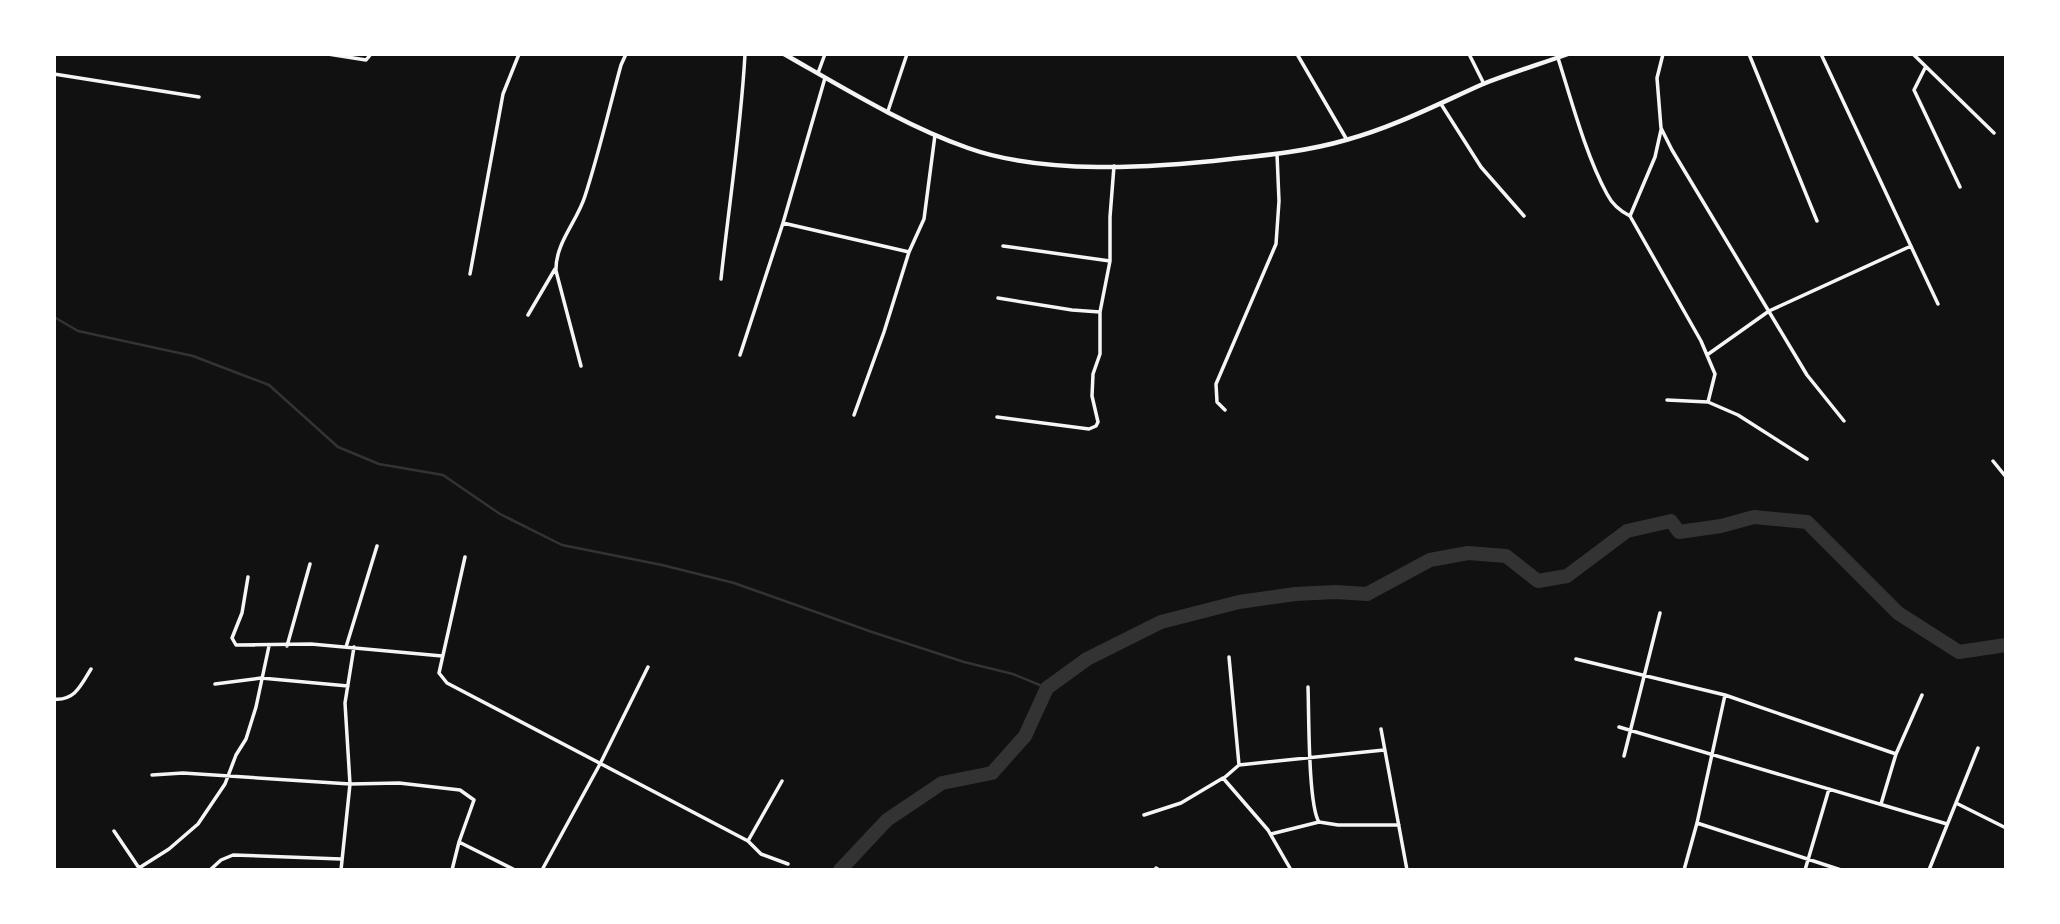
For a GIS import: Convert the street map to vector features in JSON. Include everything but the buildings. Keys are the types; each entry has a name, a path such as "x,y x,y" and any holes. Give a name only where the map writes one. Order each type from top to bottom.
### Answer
{"street":[{"path":"328,54 366,60 371,54"},
{"path":"470,274 503,94 519,54"},
{"path":"528,315 556,267 562,242 584,199 626,54"},
{"path":"721,279 743,105 745,54"},
{"path":"784,54 888,111 967,148 1000,157 1069,166 1178,165 1277,154 1348,140 1441,104 1484,84 1568,54"},
{"path":"818,73 825,54"},
{"path":"888,111 907,54"},
{"path":"1297,54 1348,140"},
{"path":"1469,54 1484,84"},
{"path":"1630,216 1656,157 1661,128 1657,78 1663,54"},
{"path":"1749,54 1817,221"},
{"path":"1821,54 1938,303"},
{"path":"1913,54 1994,133"},
{"path":"1558,58 1607,195 1620,212 1630,216 1701,341 1715,374 1708,402"},
{"path":"1925,68 1914,90 1960,187"},
{"path":"54,74 199,97"},
{"path":"740,355 783,223 825,78"},
{"path":"1441,104 1481,167 1524,216"},
{"path":"1661,128 1807,375 1844,421"},
{"path":"854,415 909,252 924,219 935,135"},
{"path":"1225,410 1217,402 1216,384 1276,244 1279,201 1277,154"},
{"path":"997,417 1088,429 1096,426 1098,422 1093,396 1093,374 1101,344 1100,312 1110,261 1114,166"},
{"path":"783,223 909,252"},
{"path":"1003,246 1110,261"},
{"path":"1707,355 1769,311 1911,246"},
{"path":"556,267 581,366"},
{"path":"998,298 1100,312"},
{"path":"1667,400 1708,402 1738,415 1807,459"},
{"path":"1993,461 2006,477"},
{"path":"346,647 377,546"},
{"path":"465,557 439,673 447,683 748,841 761,854 788,864"},
{"path":"287,646 310,564"},
{"path":"248,577 242,613 233,641 236,645 311,644 442,656"},
{"path":"1624,757 1660,613"},
{"path":"114,831 139,869 169,849 198,824 229,777 256,707 269,646"},
{"path":"341,870 350,783 345,703 354,647"},
{"path":"1229,657 1238,765"},
{"path":"1576,659 1725,695 1896,754"},
{"path":"542,870 600,764 648,667"},
{"path":"54,699 64,700 77,693 91,669"},
{"path":"215,684 261,678 348,686"},
{"path":"1308,687 1314,804 1315,816 1319,822"},
{"path":"1684,870 1725,695"},
{"path":"1881,804 1906,726 1922,695"},
{"path":"1619,727 1947,824"},
{"path":"1381,729 1407,870"},
{"path":"1929,870 1978,748"},
{"path":"1144,815 1181,803 1223,778 1238,765 1384,750"},
{"path":"152,775 183,773 460,790 474,800 452,870"},
{"path":"1223,778 1271,834 1291,870"},
{"path":"748,841 782,781"},
{"path":"1805,870 1829,789"},
{"path":"1956,803 2006,828"},
{"path":"1271,834 1319,822 1338,825 1399,825"},
{"path":"1697,822 1841,870"},
{"path":"459,842 515,870"},
{"path":"210,870 221,860 233,855 341,859"}],"waterway":[{"path":"54,317 78,331 193,356 269,385 338,447 379,464 443,475 500,514 562,545 734,583 872,632 964,662 1013,674 1047,688"},
{"path":"840,870 887,820 942,783 992,773 1025,736 1047,688 1087,659 1161,622 1239,602 1295,594 1367,594 1430,560 1468,553 1506,556 1538,581 1567,576 1627,531 1671,521 1679,532 1721,526 1754,517 1807,522 1898,613 1959,652 2006,645"}]}
